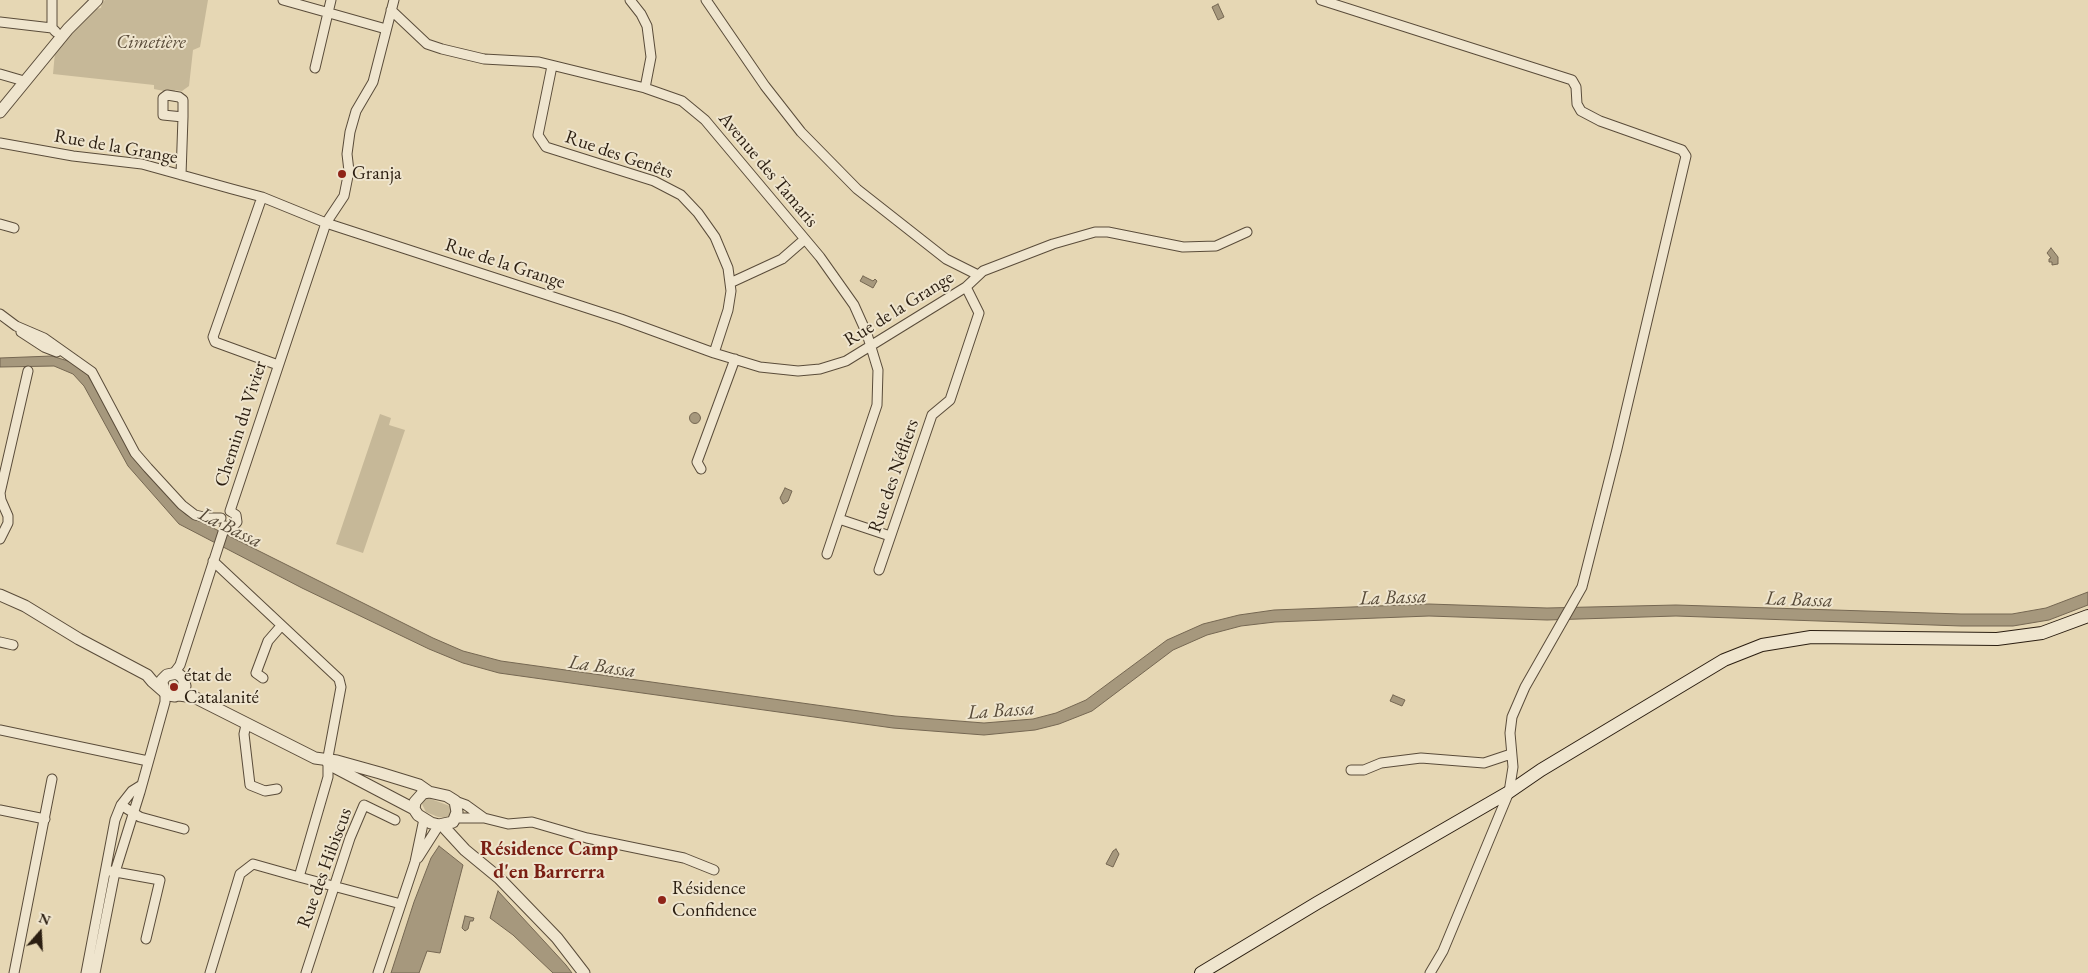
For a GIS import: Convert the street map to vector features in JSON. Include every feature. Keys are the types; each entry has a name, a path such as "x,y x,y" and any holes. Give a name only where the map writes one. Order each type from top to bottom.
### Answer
{"main road":[{"path":"1205,972 1316,903 1509,792 1541,770 1724,660 1762,646 1811,637 1997,639 2042,633 2088,616"}],"street":[{"path":"52,0 52,28"},
{"path":"0,112 61,37 97,0"},
{"path":"283,0 386,29"},
{"path":"315,68 326,12 331,0"},
{"name":"Chemin du Vivier","path":"230,511 326,223 344,196 349,171 347,154 350,132 356,111 373,82 394,0"},
{"path":"630,0 641,14 647,26 651,57 645,88"},
{"path":"706,0 765,86 801,132 857,189 946,259 978,276"},
{"path":"1321,0 1572,80 1576,87 1577,104 1581,111 1600,121 1682,150 1686,156 1582,587 1525,687 1512,717 1510,733 1513,767 1509,792 1443,951 1430,973"},
{"name":"Avenue des Tamaris","path":"391,10 427,44 435,47 484,59 520,60 552,66 645,88 682,102 695,110 805,239 854,304 871,346 878,370 878,406 827,554"},
{"path":"0,22 52,28 61,37"},
{"name":"Rue des Genêts","path":"552,66 538,135 546,147 654,181 682,195 715,237 728,268 731,291 728,310 714,353"},
{"path":"0,74 24,82"},
{"path":"181,175 183,117"},
{"name":"Rue de la Grange","path":"0,143 74,156 142,164 262,197 326,223 621,319 714,353 760,367 798,371 820,369 846,361 966,287 983,271 1053,244 1095,232 1108,232 1183,247 1216,246 1247,232"},
{"path":"262,197 213,337 214,342 278,365"},
{"path":"0,224 14,228"},
{"path":"730,283 782,259 805,239"},
{"name":"Rue des Néfliers","path":"879,570 932,415 950,400 979,313 966,287"},
{"path":"0,314 17,326 44,338 92,372 135,453 182,505 195,514 223,525 232,527 236,522 236,515 230,511 223,513 223,525 217,548 140,786 134,813 115,872 95,973"},
{"path":"701,469 697,462 735,359"},
{"path":"0,539 8,523 8,516 0,493 28,371"},
{"path":"839,519 890,536"},
{"path":"213,561 339,679 341,687 327,761 328,777 299,877"},
{"path":"0,587 18,602 79,639 147,675 173,685 246,725 315,758 337,761 419,785 429,792 447,796 466,805 484,818"},
{"path":"0,595 18,602"},
{"path":"263,678 256,673 268,641 281,626"},
{"path":"0,642 14,645"},
{"path":"246,725 244,734 250,786 265,791 277,789"},
{"path":"0,730 148,761"},
{"path":"1351,770 1364,770 1381,763 1421,758 1484,763 1511,754"},
{"path":"327,761 334,767 414,809 424,820 448,822 484,818 508,824 532,822 588,838 684,858 714,870"},
{"path":"375,789 380,773"},
{"path":"14,973 52,779"},
{"path":"86,973 115,820 122,805 132,791 140,786"},
{"path":"414,809 418,797 429,792"},
{"path":"415,862 448,822 457,806 455,801"},
{"path":"122,805 140,817 184,829"},
{"name":"Rue des Hibiscus","path":"306,973 350,838 364,806 395,820"},
{"path":"0,810 45,819"},
{"path":"378,973 415,862 424,820"},
{"path":"448,822 465,850 512,891 557,938 584,973"},
{"path":"210,973 240,874 253,864 401,904"},
{"path":"105,870 160,880 146,939"}],"green space":[{"name":"Cimetière","path":"105,0 208,0 200,47 193,50 189,86 182,91 175,90 174,93 154,89 154,85 53,74 55,52 95,9 101,8"},
{"path":"380,414 391,418 389,425 405,430 363,553 336,544"},
{"path":"428,798 450,806 452,811 450,815 445,818 426,812 422,804"}],"shaded area":[{"path":"1218,4 1224,17 1218,20 1212,7"},
{"path":"2051,248 2058,257 2058,264 2052,265 2052,262 2049,262 2051,258 2047,253"},
{"path":"863,276 877,281 873,288 860,281"},
{"path":"52,356 71,362 87,374 143,468 185,514 433,638 463,651 501,661 895,716 984,723 1033,719 1056,713 1086,700 1167,640 1203,624 1239,615 1274,610 1429,604 1547,608 1676,605 2012,614 2046,608 2088,592 2088,605 2049,620 2013,626 1961,626 1676,616 1547,620 1429,616 1275,622 1241,626 1207,635 1173,650 1092,711 1059,724 1035,730 984,735 893,728 499,673 463,663 429,649 302,588 179,524 128,466 84,386 73,374 54,366 0,367 0,358"},
{"path":"695,412 701,418 695,424 689,418"},
{"path":"785,488 792,491 788,501 783,504 780,498"},
{"path":"1393,695 1405,700 1402,706 1390,701"},
{"path":"439,846 463,865 440,953 427,951 419,973 391,973 414,902 431,858"},
{"path":"1116,849 1119,854 1113,867 1106,864"},
{"path":"498,891 572,973 553,973 513,935 490,918"},
{"path":"465,916 474,918 473,921 470,921 468,929 465,931 462,928"}],"place":[{"name":"Granja","path":"342,174"},
{"name":"état de Catalanité","path":"174,687"},
{"name":"Résidence Confidence","path":"662,900"}],"district":[{"name":"Résidence Camp d'en Barrerra","path":"549,862"}],"water label":[{"name":"La Bassa","path":"230,528"},
{"name":"La Bassa","path":"1393,598"},
{"name":"La Bassa","path":"1799,600"},
{"name":"La Bassa","path":"602,667"},
{"name":"La Bassa","path":"1001,711"}]}
